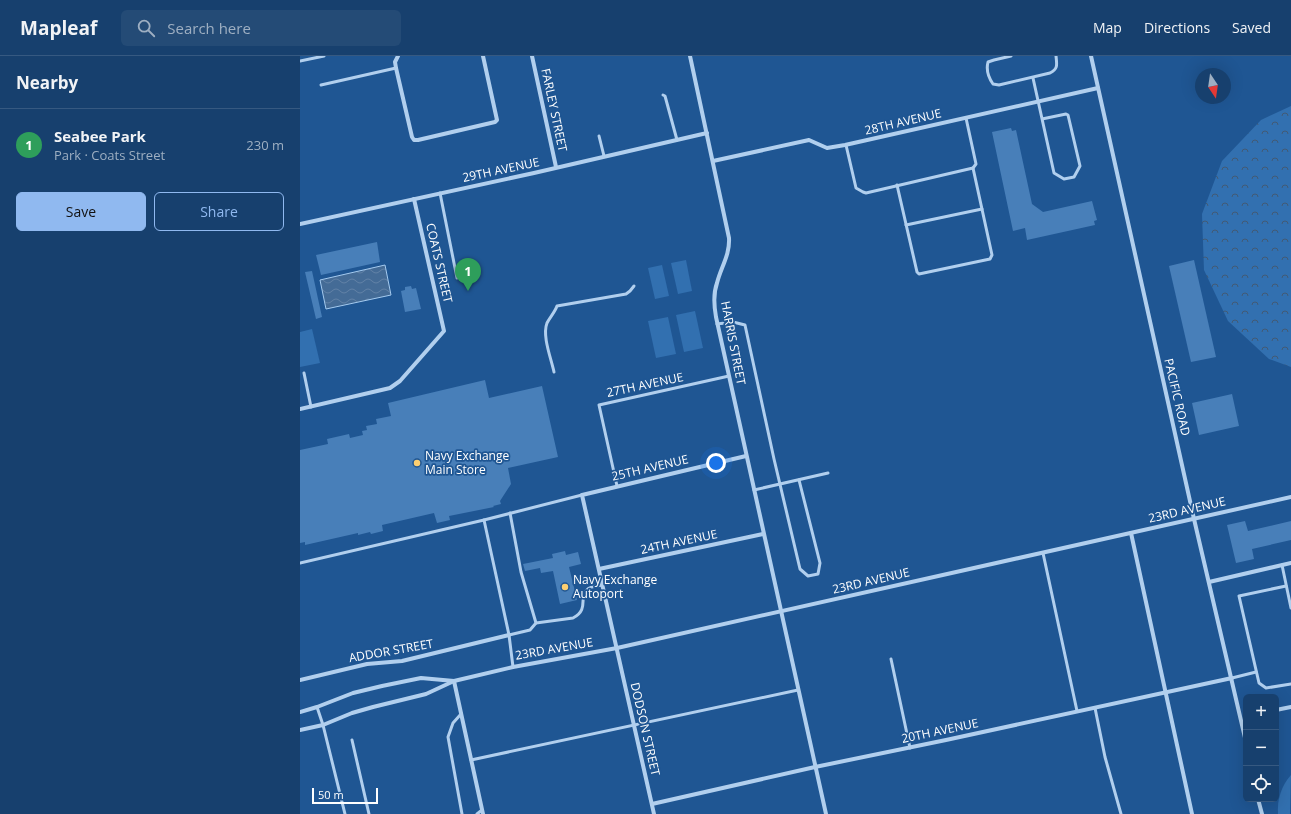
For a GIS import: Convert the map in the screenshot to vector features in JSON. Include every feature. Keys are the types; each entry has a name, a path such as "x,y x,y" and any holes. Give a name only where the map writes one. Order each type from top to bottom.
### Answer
{"street":[{"path":"398,56 395,62 396,68 412,137 414,140 495,122 497,120 483,56"},
{"name":"FARLEY STREET","path":"532,56 556,167"},
{"name":"HARRIS STREET","path":"690,56 729,238 729,246 715,288 714,304 717,324 826,814"},
{"name":"PACIFIC ROAD","path":"1091,56 1194,518 1244,730"},
{"name":"28TH AVENUE","path":"713,161 809,140 830,148 846,145 1098,88"},
{"name":"29TH AVENUE","path":"300,224 707,133"},
{"name":"COATS STREET","path":"311,407 390,388 400,381 444,332 414,199"},
{"path":"300,409 311,407"},
{"name":"25TH AVENUE","path":"582,495 746,456"},
{"name":"DODSON STREET","path":"582,495 654,814"},
{"name":"23RD AVENUE","path":"300,730 323,725 352,713 426,694 454,681 513,667 617,648 1291,497"},
{"path":"1131,533 1192,814"},
{"name":"24TH AVENUE","path":"599,569 763,534"},
{"path":"1209,582 1291,563"},
{"name":"ADDOR STREET","path":"300,680 367,664 402,661 509,635"},
{"name":"23RD AVENUE","path":"300,712 352,693 421,678 454,681"},
{"name":"20TH AVENUE","path":"652,804 815,767 910,748 1232,678"},
{"path":"454,681 483,812"},
{"path":"1279,709 1291,707"},
{"path":"1259,802 1262,814"}],"lane":[{"path":"300,61 324,56"},
{"path":"1011,56 988,62 986,68 989,78 993,84 999,85 1050,74 1058,66 1056,56"},
{"path":"321,85 396,68"},
{"path":"1033,78 1038,102 1054,172 1064,179 1074,177 1080,166 1068,115 1066,114 1042,119"},
{"path":"663,95 665,96 671,115 677,140"},
{"path":"897,186 917,272 919,274 990,259 992,255 974,168 976,164 966,118"},
{"path":"599,136 604,156"},
{"path":"846,145 856,188 866,193 974,168"},
{"path":"440,193 457,278"},
{"path":"906,225 982,208"},
{"path":"554,372 545,335 548,320 557,306 626,294 634,286"},
{"path":"717,324 733,322 745,325 800,569 808,576 818,574 820,563 799,480"},
{"path":"304,374 311,407"},
{"name":"27TH AVENUE","path":"617,486 599,405 729,376"},
{"path":"754,490 828,473"},
{"path":"300,563 484,520 582,495"},
{"path":"510,513 521,572 536,623"},
{"path":"484,520 509,635 513,667"},
{"path":"1043,553 1078,711"},
{"path":"1282,565 1291,608"},
{"path":"509,635 530,630 536,623 573,618 577,616 584,605 585,592 588,588 603,585"},
{"path":"1286,586 1239,596 1259,683 1266,688 1291,684"},
{"path":"891,659 910,748"},
{"path":"1232,678 1256,672"},
{"path":"471,760 798,690"},
{"path":"317,707 323,725 345,814"},
{"path":"1095,708 1105,757 1121,814"},
{"path":"461,714 453,723 448,737 462,814"},
{"path":"352,740 369,814"},
{"path":"477,814 483,812"}],"green space":[{"path":"1291,106 1291,367 1269,359 1228,321 1204,270 1202,214 1222,161 1261,120"},
{"path":"686,260 692,291 678,294 671,263"},
{"path":"662,265 669,296 655,299 648,268"},
{"path":"695,311 703,348 684,352 676,315"},
{"path":"668,317 676,354 656,358 648,321"},
{"path":"312,329 320,363 300,367 300,332"},
{"path":"1291,775 1290,814 1278,814 1280,793"}],"water":[{"path":"385,265 391,295 326,309 320,280"}],"building":[{"path":"1011,128 1012,131 1016,130 1032,204 1043,212 1092,201 1097,220 1094,221 1095,225 1027,240 1025,228 1013,231 992,132"},
{"path":"377,242 380,262 321,275 316,255"},
{"path":"1194,260 1216,357 1191,362 1169,266"},
{"path":"312,271 322,317 316,319 305,272"},
{"path":"411,286 412,289 416,288 421,309 405,312 401,291 405,290 405,287"},
{"name":"Navy Exchange Main Store","path":"485,380 489,398 542,386 558,457 508,468 511,484 500,501 501,504 493,506 494,507 449,516 450,520 437,523 434,513 382,525 383,531 371,534 370,532 358,535 358,533 305,545 305,542 300,543 300,450 328,444 327,439 349,434 350,438 363,435 362,431 367,430 366,426 377,424 376,419 391,416 388,403"},
{"path":"1232,394 1239,426 1199,435 1192,403"},
{"path":"1245,521 1248,531 1291,521 1291,540 1252,549 1254,559 1236,563 1227,525"},
{"name":"Navy Exchange Autoport","path":"565,551 566,555 578,552 581,564 569,567 577,600 560,604 553,571 541,573 540,568 525,571 523,564 553,558 552,554"}],"place":[{"name":"Seabee Park","path":"468,291"},
{"name":"Navy Exchange Main Store","path":"417,463"},
{"name":"Navy Exchange Autoport","path":"565,587"}]}
